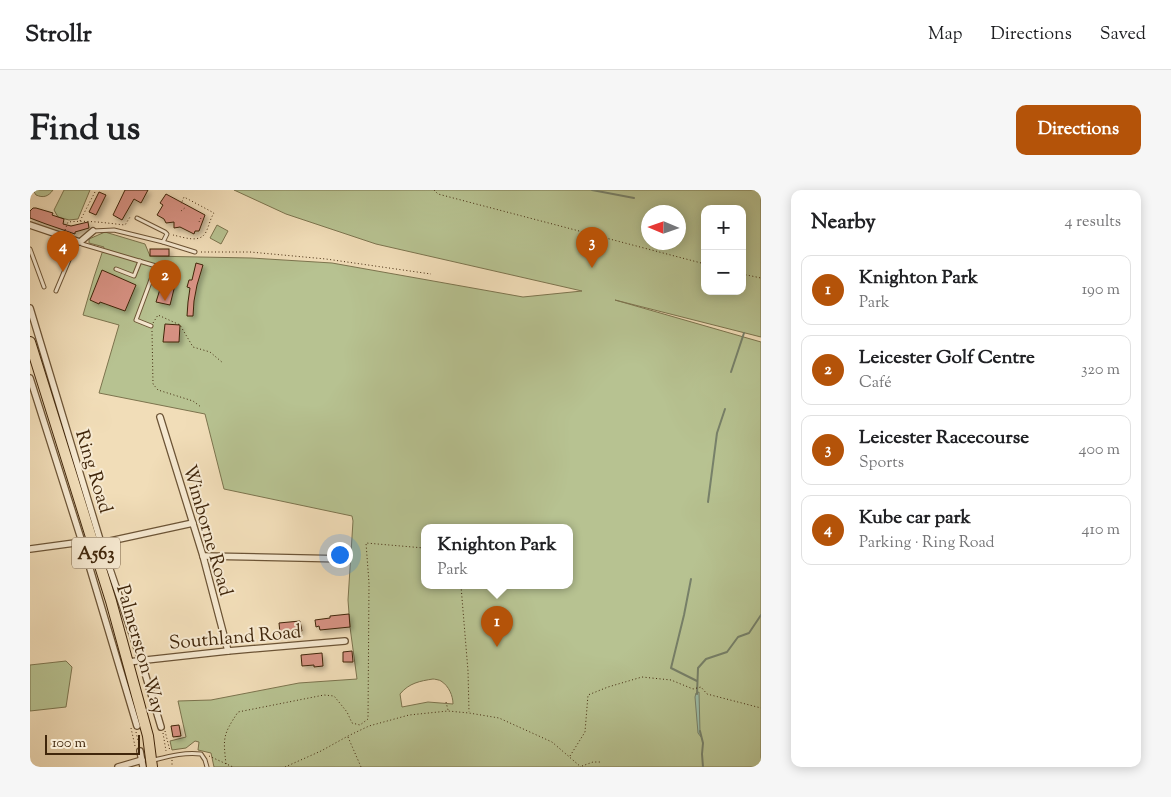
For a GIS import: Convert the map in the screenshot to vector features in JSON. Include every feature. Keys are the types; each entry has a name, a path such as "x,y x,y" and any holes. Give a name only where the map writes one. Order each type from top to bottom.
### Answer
{"highway":[{"name":"Palmerston Way","path":"30,342 128,662 148,736 147,764"}],"street":[{"path":"30,225 79,241 94,231"},
{"name":"Ring Road","path":"30,308 101,543 141,660 161,727"},
{"name":"Ring Road","path":"30,378 82,542 134,725"},
{"name":"Wimborne Road","path":"160,417 192,524 204,556 228,651"},
{"path":"101,543 192,524"},
{"path":"30,549 82,542"},
{"path":"204,556 347,558"},
{"name":"Southland Road","path":"128,662 345,641"},
{"path":"118,767 147,764 140,751"}],"lane":[{"path":"137,218 167,234 164,242"},
{"path":"94,231 114,230 164,242 195,252"},
{"path":"56,291 79,241 82,244 156,266 136,320 151,326"},
{"path":"30,249 44,287"},
{"path":"116,269 134,276 140,261"},
{"path":"147,764 171,755 201,754 205,760 206,767"}],"path":[{"path":"80,220 96,190"},
{"path":"434,190 438,194 701,263"},
{"path":"167,234 192,239 200,238 205,234 214,213 184,197 181,204"},
{"path":"181,211 186,207"},
{"path":"199,222 202,216"},
{"path":"63,236 68,222 80,220 125,226 130,217"},
{"path":"195,252 250,252 326,259 431,274"},
{"path":"746,275 761,278"},
{"path":"201,407 193,401 158,390 153,384 151,326 158,315 180,325 193,347 210,352 223,363"},
{"path":"226,764 224,743 227,730 238,712 324,695 334,696 347,712 352,723 360,725 368,718 369,583 366,543 421,548"},
{"path":"461,589 468,671 469,713"},
{"path":"570,757 585,732 588,695 608,687 642,678 671,680 693,688 701,687 707,694 761,708"},
{"path":"446,702 448,711"},
{"path":"285,767 321,752 369,726 409,715 448,711 499,718 552,742 581,767 593,762 600,762"},
{"path":"134,725 132,734 136,751 140,751"},
{"path":"161,727 164,726 172,767"},
{"path":"132,734 137,734 140,751"},
{"path":"348,736 361,767"},
{"path":"201,754 216,758 233,767"}],"shaded area":[{"path":"33,190 53,190 43,197 36,195"},
{"path":"64,190 90,190 78,219 69,220 58,217 54,210"},
{"path":"234,190 761,190 761,337 615,300 761,342 761,767 214,767 211,753 198,750 199,742 195,741 186,748 172,750 170,741 186,737 178,701 211,700 299,683 357,679 348,600 353,521 352,516 224,489 205,414 99,393 119,325 83,315 104,247 89,243 89,239 105,232 145,244 150,256 251,258 332,263 523,297 582,291 376,244 286,214","holes":["433,679 444,683 450,691 453,704 428,702 402,707 400,694 403,690 415,683"]},
{"path":"217,225 228,231 221,244 210,238"},
{"path":"66,661 72,667 66,707 30,711 30,665"},
{"path":"699,692 701,737 698,733 695,697 696,693"}],"building":[{"path":"125,190 148,190 141,203 134,199 122,220 113,215"},
{"path":"99,192 106,195 96,215 89,212"},
{"path":"166,194 205,215 199,231 195,231 194,234 180,227 174,228 174,222 166,223 164,219 157,215 163,205 160,203"},
{"path":"33,208 53,213 52,215 64,219 63,224 71,226 88,222 89,228 75,232 75,234 46,224 30,218 30,211"},
{"path":"150,249 169,249 169,256 150,256"},
{"path":"196,263 203,265 197,285 193,316 187,316 190,288 187,287 189,280 192,280"},
{"path":"102,270 136,285 125,311 90,300"},
{"path":"166,270 174,272 172,282 175,285 170,305 156,302"},
{"path":"165,324 180,325 179,342 163,342"},
{"path":"349,614 350,627 320,630 319,626 316,627 315,620"},
{"path":"300,621 302,631 280,633 279,623"},
{"path":"352,651 353,662 343,662 343,652"},
{"path":"322,653 323,666 302,666 301,655"},
{"path":"179,725 181,736 173,737 171,726"}],"waterway":[{"path":"592,190 634,198"},
{"path":"731,372 744,333"},
{"path":"708,502 717,433 725,409"},
{"path":"691,579 671,668 697,681"},
{"path":"697,694 698,668 706,659 727,652 738,637 749,633 761,615"},
{"path":"700,731 703,743 703,767"}],"place":[{"name":"Leicester Racecourse","path":"592,268"},
{"name":"Kube car park","path":"63,272"},
{"name":"Leicester Golf Centre","path":"165,301"},
{"name":"Knighton Park","path":"497,647"}]}
